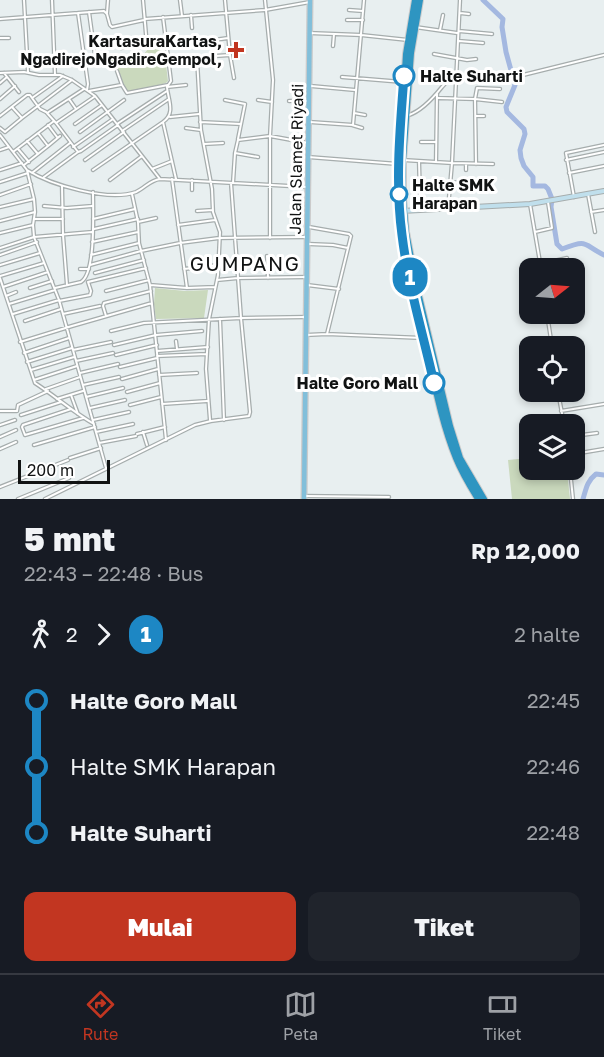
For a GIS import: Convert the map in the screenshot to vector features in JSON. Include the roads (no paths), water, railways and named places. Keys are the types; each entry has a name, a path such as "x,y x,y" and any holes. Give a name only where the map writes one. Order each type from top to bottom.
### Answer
{"highway":[{"path":"415,0 404,82 402,211 426,337 450,441 456,460 478,499"},
{"path":"412,27 420,0"},
{"path":"401,162 410,40"},
{"path":"426,337 456,446 466,469 484,499"}],"main road":[{"name":"Jalan Slamet Riyadi","path":"304,497 310,1"}],"street":[{"path":"24,0 28,73"},
{"path":"52,0 55,75"},
{"path":"108,0 107,13 112,27 144,19 265,10 310,1"},
{"path":"143,0 147,43"},
{"path":"180,0 182,16"},
{"path":"225,0 234,78"},
{"path":"265,0 273,81 270,136 270,238"},
{"path":"352,125 364,0"},
{"path":"448,209 460,0"},
{"path":"349,10 363,11"},
{"path":"0,19 104,11 107,13"},
{"path":"86,65 96,63 89,12"},
{"path":"78,13 86,65 87,90"},
{"path":"460,13 469,14"},
{"path":"191,15 192,28"},
{"path":"440,30 443,15"},
{"path":"43,178 167,88 171,81 163,17"},
{"path":"347,20 363,20"},
{"path":"412,27 492,34"},
{"path":"309,33 410,40"},
{"path":"333,46 334,34"},
{"path":"0,38 9,38"},
{"path":"207,41 228,38"},
{"path":"459,41 483,43"},
{"path":"121,48 147,43 148,46 166,43"},
{"path":"434,54 458,59 476,59"},
{"path":"169,63 230,55"},
{"path":"523,75 604,55"},
{"path":"54,58 69,58"},
{"path":"197,58 200,122 211,182 213,210 220,232 219,265 209,319 207,354 206,381 211,422"},
{"path":"117,70 122,85 129,93 186,85"},
{"path":"0,73 55,75 72,80 95,96 160,178"},
{"path":"4,73 19,92"},
{"path":"406,115 416,112 437,96 451,76 457,74"},
{"path":"32,98 63,76"},
{"path":"0,83 7,77"},
{"path":"342,77 404,82"},
{"path":"0,128 5,132 72,80"},
{"path":"47,113 87,90 122,85"},
{"path":"0,99 15,86"},
{"path":"309,86 356,90"},
{"path":"167,88 170,117"},
{"path":"476,164 476,90 477,88 500,89"},
{"path":"0,116 30,95 78,152"},
{"path":"13,152 48,125 95,96"},
{"path":"437,96 502,102"},
{"path":"436,162 437,96"},
{"path":"69,99 76,109"},
{"path":"85,160 169,99"},
{"path":"80,132 124,100"},
{"path":"45,499 195,425 250,415 232,183 235,153 245,104 225,100"},
{"path":"258,100 272,102"},
{"path":"289,101 309,101"},
{"path":"75,124 102,105"},
{"path":"12,107 22,118"},
{"path":"354,113 365,115"},
{"path":"93,170 170,117 200,114"},
{"path":"476,116 484,116"},
{"path":"73,147 113,119"},
{"path":"163,122 172,161 187,288"},
{"path":"200,122 241,124"},
{"path":"308,122 352,125 362,128"},
{"path":"0,170 29,162 59,137 48,125"},
{"path":"186,129 201,129"},
{"path":"38,133 48,146"},
{"path":"0,135 29,172 34,199 34,237 59,301 106,468"},
{"path":"238,140 270,136 308,143"},
{"path":"27,141 38,154"},
{"path":"420,142 437,142"},
{"path":"0,182 29,172 70,143"},
{"path":"204,144 222,143"},
{"path":"574,197 566,152 604,145"},
{"path":"0,150 9,147"},
{"path":"18,149 29,162"},
{"path":"566,160 604,152"},
{"path":"235,153 258,157"},
{"path":"110,180 142,156"},
{"path":"308,157 493,164"},
{"path":"152,168 172,161"},
{"path":"419,161 420,198 427,210"},
{"path":"466,164 466,170"},
{"path":"569,172 604,166"},
{"path":"29,172 62,186 116,194 132,193 152,180 160,178 307,187"},
{"path":"192,180 192,190"},
{"path":"450,182 463,183"},
{"path":"0,195 31,184"},
{"path":"62,186 67,285"},
{"path":"402,211 530,204 604,191"},
{"path":"8,304 86,279 91,255 93,192"},
{"path":"132,193 138,221 139,243 151,291 166,440"},
{"path":"588,194 595,232"},
{"path":"0,207 34,199"},
{"path":"535,232 552,228 549,201"},
{"path":"530,204 539,258"},
{"path":"44,206 93,206"},
{"path":"93,219 135,209"},
{"path":"197,211 213,210"},
{"path":"591,212 604,210"},
{"path":"0,221 35,212"},
{"path":"0,248 34,237 92,231 156,218"},
{"path":"34,219 63,219"},
{"path":"178,225 215,220"},
{"path":"0,233 33,225"},
{"path":"306,226 349,234 351,237 327,334"},
{"path":"92,242 138,232"},
{"path":"80,270 141,251 180,243 219,238 306,237"},
{"path":"0,255 37,242"},
{"path":"91,255 139,243"},
{"path":"306,244 348,248"},
{"path":"0,266 40,253"},
{"path":"267,256 268,278"},
{"path":"95,273 144,260"},
{"path":"44,263 0,277 8,304 33,381 94,424"},
{"path":"184,268 219,265"},
{"path":"88,282 146,268"},
{"path":"3,287 48,272"},
{"path":"217,280 307,277"},
{"path":"12,314 90,295 86,279"},
{"path":"106,291 149,280"},
{"path":"30,288 52,281"},
{"path":"150,285 187,288 215,286"},
{"path":"307,285 339,289"},
{"path":"106,316 104,303 151,291"},
{"path":"6,296 16,292"},
{"path":"20,342 152,303"},
{"path":"63,314 100,306"},
{"path":"25,321 61,309"},
{"path":"111,331 144,323 306,317"},
{"path":"220,319 224,420"},
{"path":"114,345 156,335 202,332"},
{"path":"305,335 426,337"},
{"path":"24,353 69,338"},
{"path":"176,341 177,349"},
{"path":"27,362 72,349 111,342"},
{"path":"76,362 157,345"},
{"path":"157,351 208,347"},
{"path":"0,411 17,411 18,405 80,375 157,357 207,354"},
{"path":"30,371 74,357"},
{"path":"33,381 77,366"},
{"path":"82,385 158,369"},
{"path":"159,375 197,373"},
{"path":"127,392 160,383"},
{"path":"86,397 123,388"},
{"path":"57,399 84,391"},
{"path":"71,395 78,414"},
{"path":"130,405 161,397"},
{"path":"89,408 125,400"},
{"path":"162,404 207,401"},
{"path":"21,415 61,402"},
{"path":"560,402 562,414"},
{"path":"561,411 604,404"},
{"path":"71,409 23,425 25,435 84,418"},
{"path":"34,445 129,412"},
{"path":"0,425 15,420"},
{"path":"96,432 133,424"},
{"path":"0,488 100,446 143,432 165,428"},
{"path":"0,437 16,430"},
{"path":"143,432 147,445"},
{"path":"585,435 597,433"},
{"path":"0,448 16,442"},
{"path":"585,452 604,449"},
{"path":"18,499 69,478"},
{"path":"571,480 573,499"},
{"path":"304,497 389,497"}],"waterway":[{"path":"483,0 503,19 506,52 515,85 506,107 507,112 524,129 525,134 520,150 521,158 533,177 533,186 545,186 552,199 551,207 557,244 562,249 585,244 604,255"},
{"path":"583,499 591,479 596,474 604,475"}],"place":[{"name":"KartasuraKartas, NgadirejoNgadireGempol,","path":"236,50"},
{"name":"Halte Suharti","path":"404,76"},
{"name":"Halte SMK Harapan","path":"399,194"},
{"name":"Halte Goro Mall","path":"434,383"}],"district":[{"name":"GUMPANG","path":"245,263"}]}
